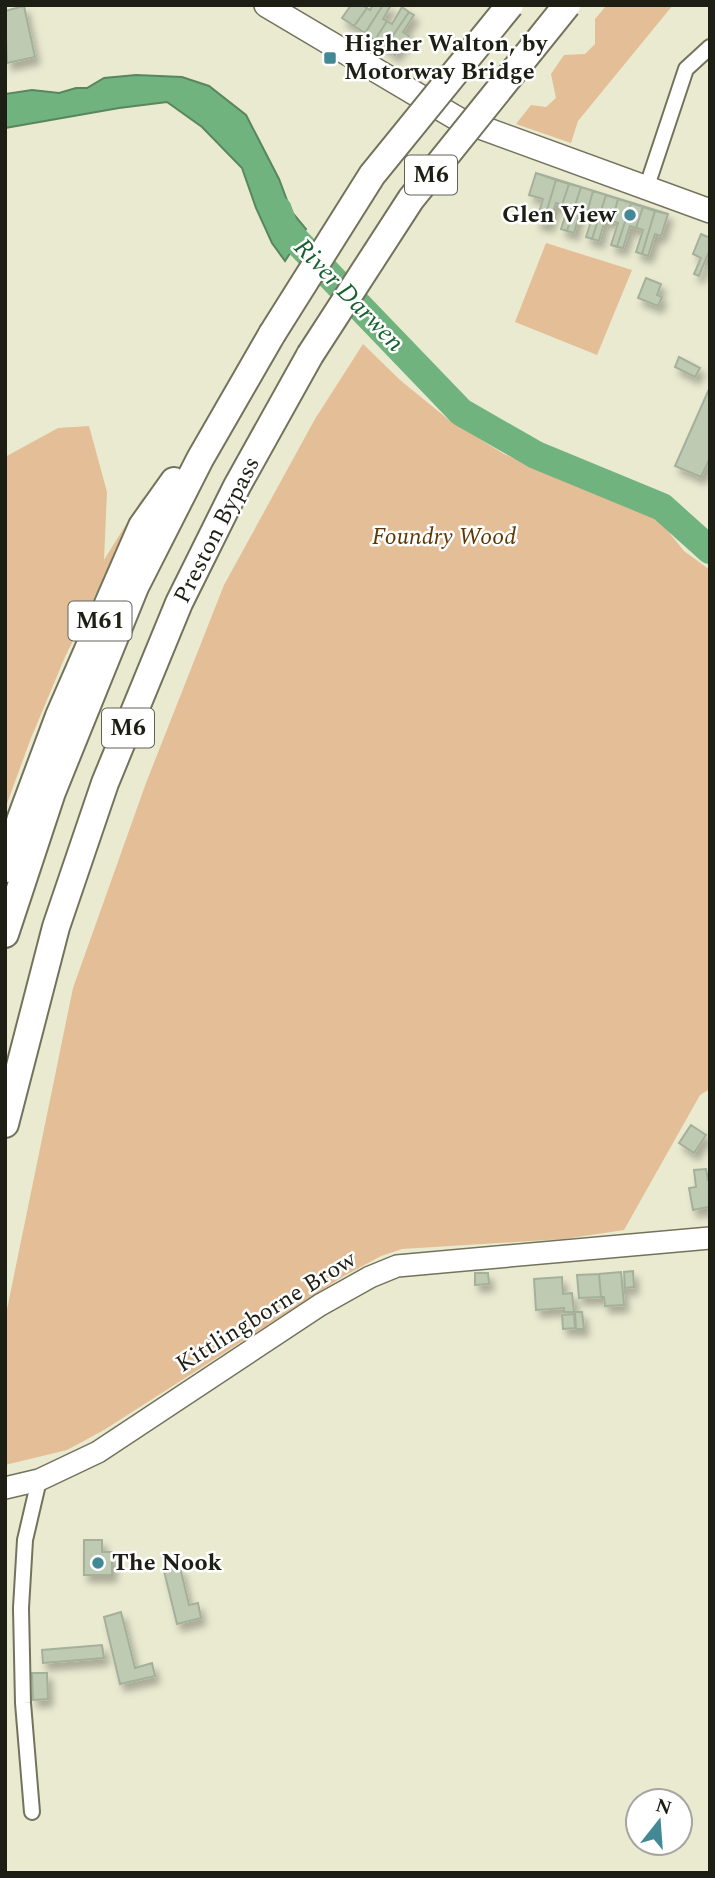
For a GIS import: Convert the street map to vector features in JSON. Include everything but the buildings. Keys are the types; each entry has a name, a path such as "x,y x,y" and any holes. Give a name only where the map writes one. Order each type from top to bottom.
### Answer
{"highway":[{"name":"M6","path":"5,934 52,792 135,587 200,459 272,334 372,175 510,5"},
{"name":"Preston Bypass","path":"5,1124 56,927 105,783 179,603 237,486 310,355 411,199 567,5"},
{"name":"M61","path":"5,869 20,818 59,716 142,526 237,394"}],"main road":[{"path":"266,5 458,119 710,211"}],"street":[{"path":"647,186 686,69 710,47"},
{"name":"Kittlingborne Brow","path":"22,1484 98,1452 320,1305 370,1277 397,1266 710,1238"},
{"path":"22,1484 25,1540 21,1597 23,1703 33,1812"}],"green space":[{"path":"607,5 673,5 578,121 571,143 516,124 531,105 546,107 556,98 551,74 564,55 585,54 595,44 595,19"},
{"path":"546,243 632,270 597,355 515,322"},
{"name":"Foundry Wood","path":"363,344 400,380 449,420 504,454 659,520 684,551 710,570 710,1089 700,1095 624,1230 564,1239 402,1249 381,1256 344,1276 104,1430 67,1450 5,1465 5,1319 73,988 146,783 224,585 315,419"},
{"path":"89,426 107,492 104,560 145,494 65,657 5,809 5,457 58,428"}],"shaded area":[{"name":"River Darwen","path":"136,75 182,77 209,86 246,115 279,179 291,211 306,229 285,261 272,243 242,168 202,127 167,102 5,128 5,94 32,90 59,93 87,88 104,78"}],"waterway":[{"name":"River Darwen","path":"278,210 285,229 461,412 536,455 662,507 710,550"}],"place":[{"name":"Higher Walton, by Motorway Bridge","path":"330,58"},
{"name":"Glen View","path":"630,215"},
{"name":"The Nook","path":"98,1563"}]}
